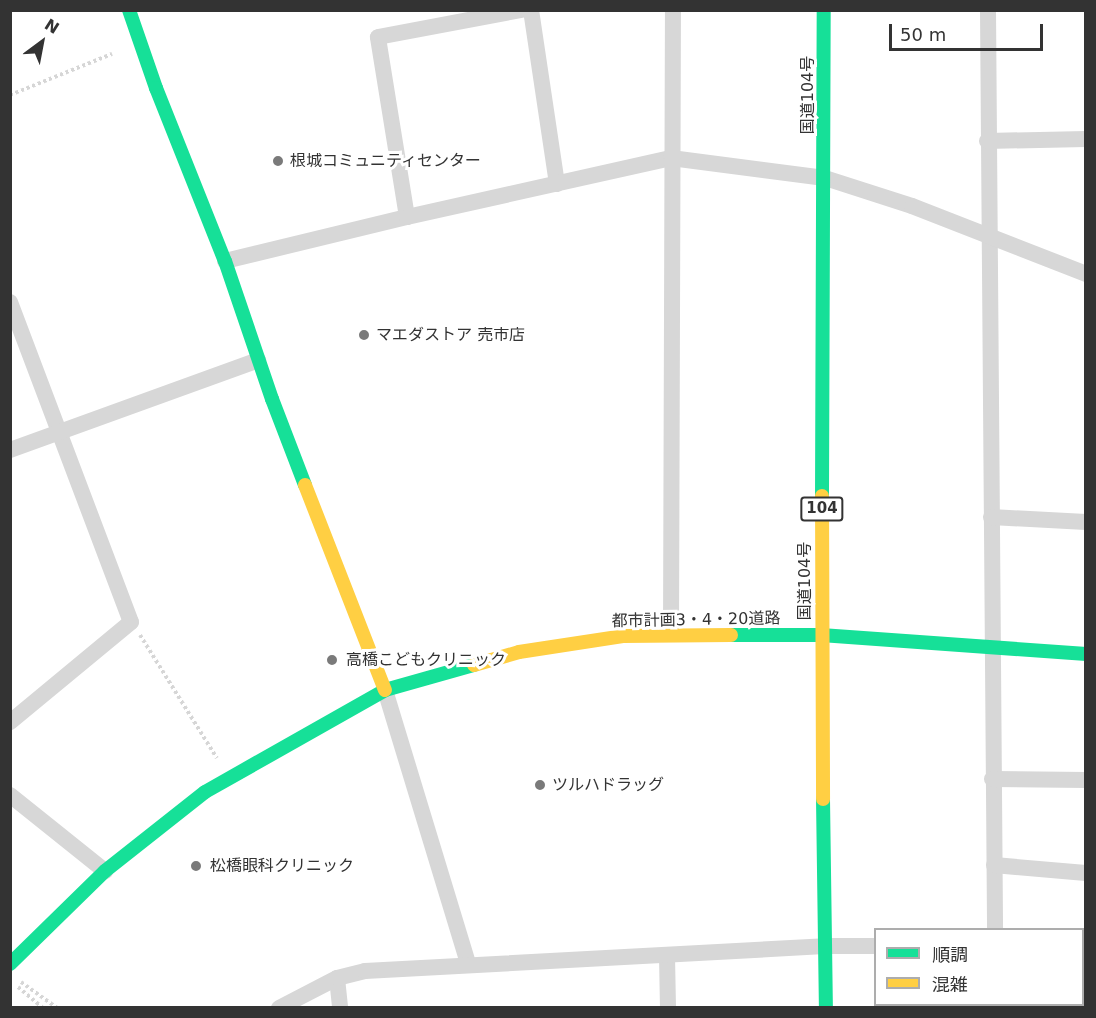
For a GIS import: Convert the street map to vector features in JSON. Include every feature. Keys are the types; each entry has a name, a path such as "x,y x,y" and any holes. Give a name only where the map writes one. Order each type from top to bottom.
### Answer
{"main road":[{"path":"129,10 156,88 225,261 258,360 385,690"},
{"name":"国道104号","path":"824,10 825,178 821,635 826,1008"},
{"name":"都市計画3・4・20道路","path":"10,964 105,871 205,792 385,690 519,652 623,636 821,635 1086,654"}],"street":[{"path":"407,217 378,37 521,10"},
{"path":"531,10 557,184"},
{"path":"671,634 673,10"},
{"path":"988,10 987,141 995,928"},
{"path":"987,141 1086,139"},
{"path":"225,261 407,217 671,158 825,178 912,206 1086,274"},
{"path":"10,302 131,622 10,722"},
{"path":"10,450 258,360"},
{"path":"991,517 1086,522"},
{"path":"385,690 468,964"},
{"path":"992,778 1086,780"},
{"path":"10,795 105,871"},
{"path":"994,865 1086,873"},
{"path":"279,1008 338,978 365,971 824,946 874,946"},
{"path":"667,956 668,1008"},
{"path":"338,978 340,1008"}],"path":[{"path":"10,95 112,54"},
{"path":"131,622 218,758"},
{"path":"19,980 57,1008"},
{"path":"18,987 43,1008"}],"traffic: fast":[{"path":"129,10 156,88 225,261 272,399 305,485"},
{"path":"822,496 824,10"},
{"path":"731,635 821,635 1086,654"},
{"path":"10,964 105,871 205,792 385,690 474,665"},
{"path":"823,799 826,1008"}],"traffic: slow":[{"path":"305,485 385,690"},
{"path":"822,496 823,799"},
{"path":"474,665 519,652 623,636 731,635"}],"place":[{"name":"根城コミュニティセンター","path":"278,161"},
{"name":"マエダストア 売市店","path":"364,335"},
{"name":"高橋こどもクリニック","path":"332,660"},
{"name":"ツルハドラッグ","path":"540,785"},
{"name":"松橋眼科クリニック","path":"196,866"}]}
